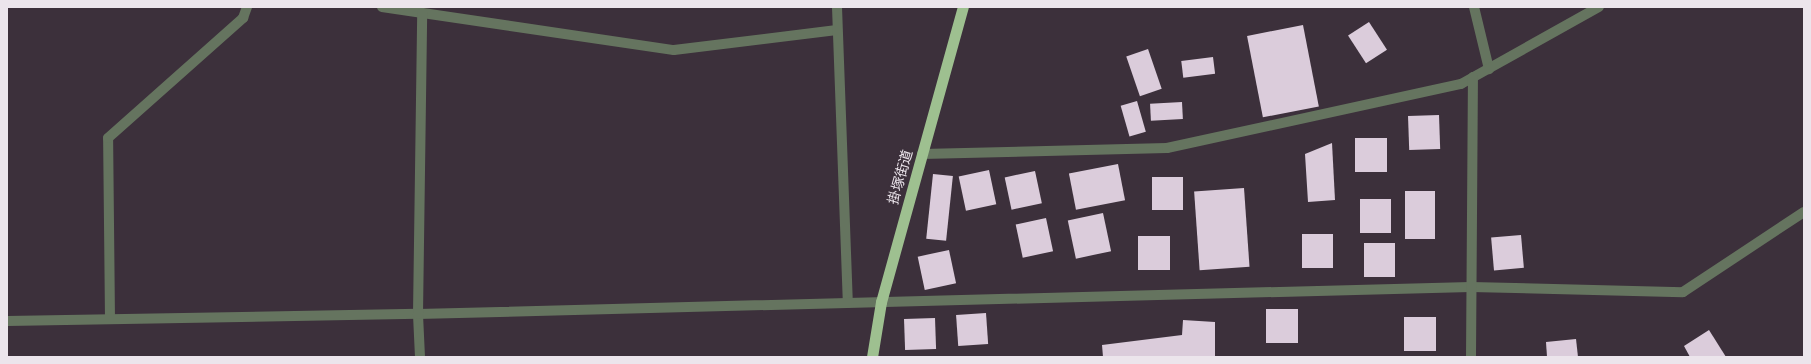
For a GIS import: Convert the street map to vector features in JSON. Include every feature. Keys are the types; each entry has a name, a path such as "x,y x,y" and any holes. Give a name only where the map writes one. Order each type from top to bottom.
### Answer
{"highway":[{"name":"掛塚街道","path":"872,357 880,302 963,7"}],"street":[{"path":"110,319 108,138 243,18 247,7"},
{"path":"382,7 674,50 837,30"},
{"path":"837,7 848,303"},
{"path":"1474,7 1489,68"},
{"path":"922,154 1167,148 1462,84 1599,7"},
{"path":"420,357 418,314 422,13"},
{"path":"1471,357 1473,77"},
{"path":"7,322 418,314 1471,287 1683,292 1804,212"}],"building":[{"path":"1369,22 1387,50 1366,63 1348,36"},
{"path":"1303,25 1319,106 1263,117 1247,36"},
{"path":"1148,49 1162,89 1140,96 1126,56"},
{"path":"1213,57 1215,74 1183,78 1181,61"},
{"path":"1137,101 1146,132 1129,136 1121,106"},
{"path":"1182,102 1183,119 1151,121 1150,104"},
{"path":"1439,115 1440,149 1409,150 1408,116"},
{"path":"1355,138 1387,138 1387,172 1355,172"},
{"path":"1332,143 1335,200 1308,202 1305,154"},
{"path":"1118,164 1125,200 1076,210 1069,174"},
{"path":"989,170 996,204 966,211 959,176"},
{"path":"1035,171 1042,203 1012,210 1005,177"},
{"path":"933,174 953,176 946,241 926,239"},
{"path":"1152,177 1183,177 1183,210 1152,210"},
{"path":"1244,188 1250,267 1200,270 1194,191"},
{"path":"1405,191 1435,191 1435,239 1405,239"},
{"path":"1360,199 1391,199 1391,233 1360,233"},
{"path":"1103,213 1111,251 1076,259 1068,220"},
{"path":"1046,218 1053,251 1023,258 1016,224"},
{"path":"1302,234 1333,234 1333,268 1302,268"},
{"path":"1521,235 1524,268 1494,270 1491,238"},
{"path":"1138,236 1170,236 1170,270 1138,270"},
{"path":"1364,243 1395,243 1395,277 1364,277"},
{"path":"949,250 956,283 925,290 918,257"},
{"path":"1266,309 1298,309 1298,343 1266,343"},
{"path":"986,313 988,344 958,346 956,315"},
{"path":"1404,317 1436,317 1436,351 1404,351"},
{"path":"935,318 936,349 905,350 904,319"},
{"path":"1183,320 1215,322 1215,357 1103,357 1102,345 1182,335"},
{"path":"1709,330 1726,357 1690,357 1684,346"},
{"path":"1576,339 1578,357 1547,357 1546,342"}]}
